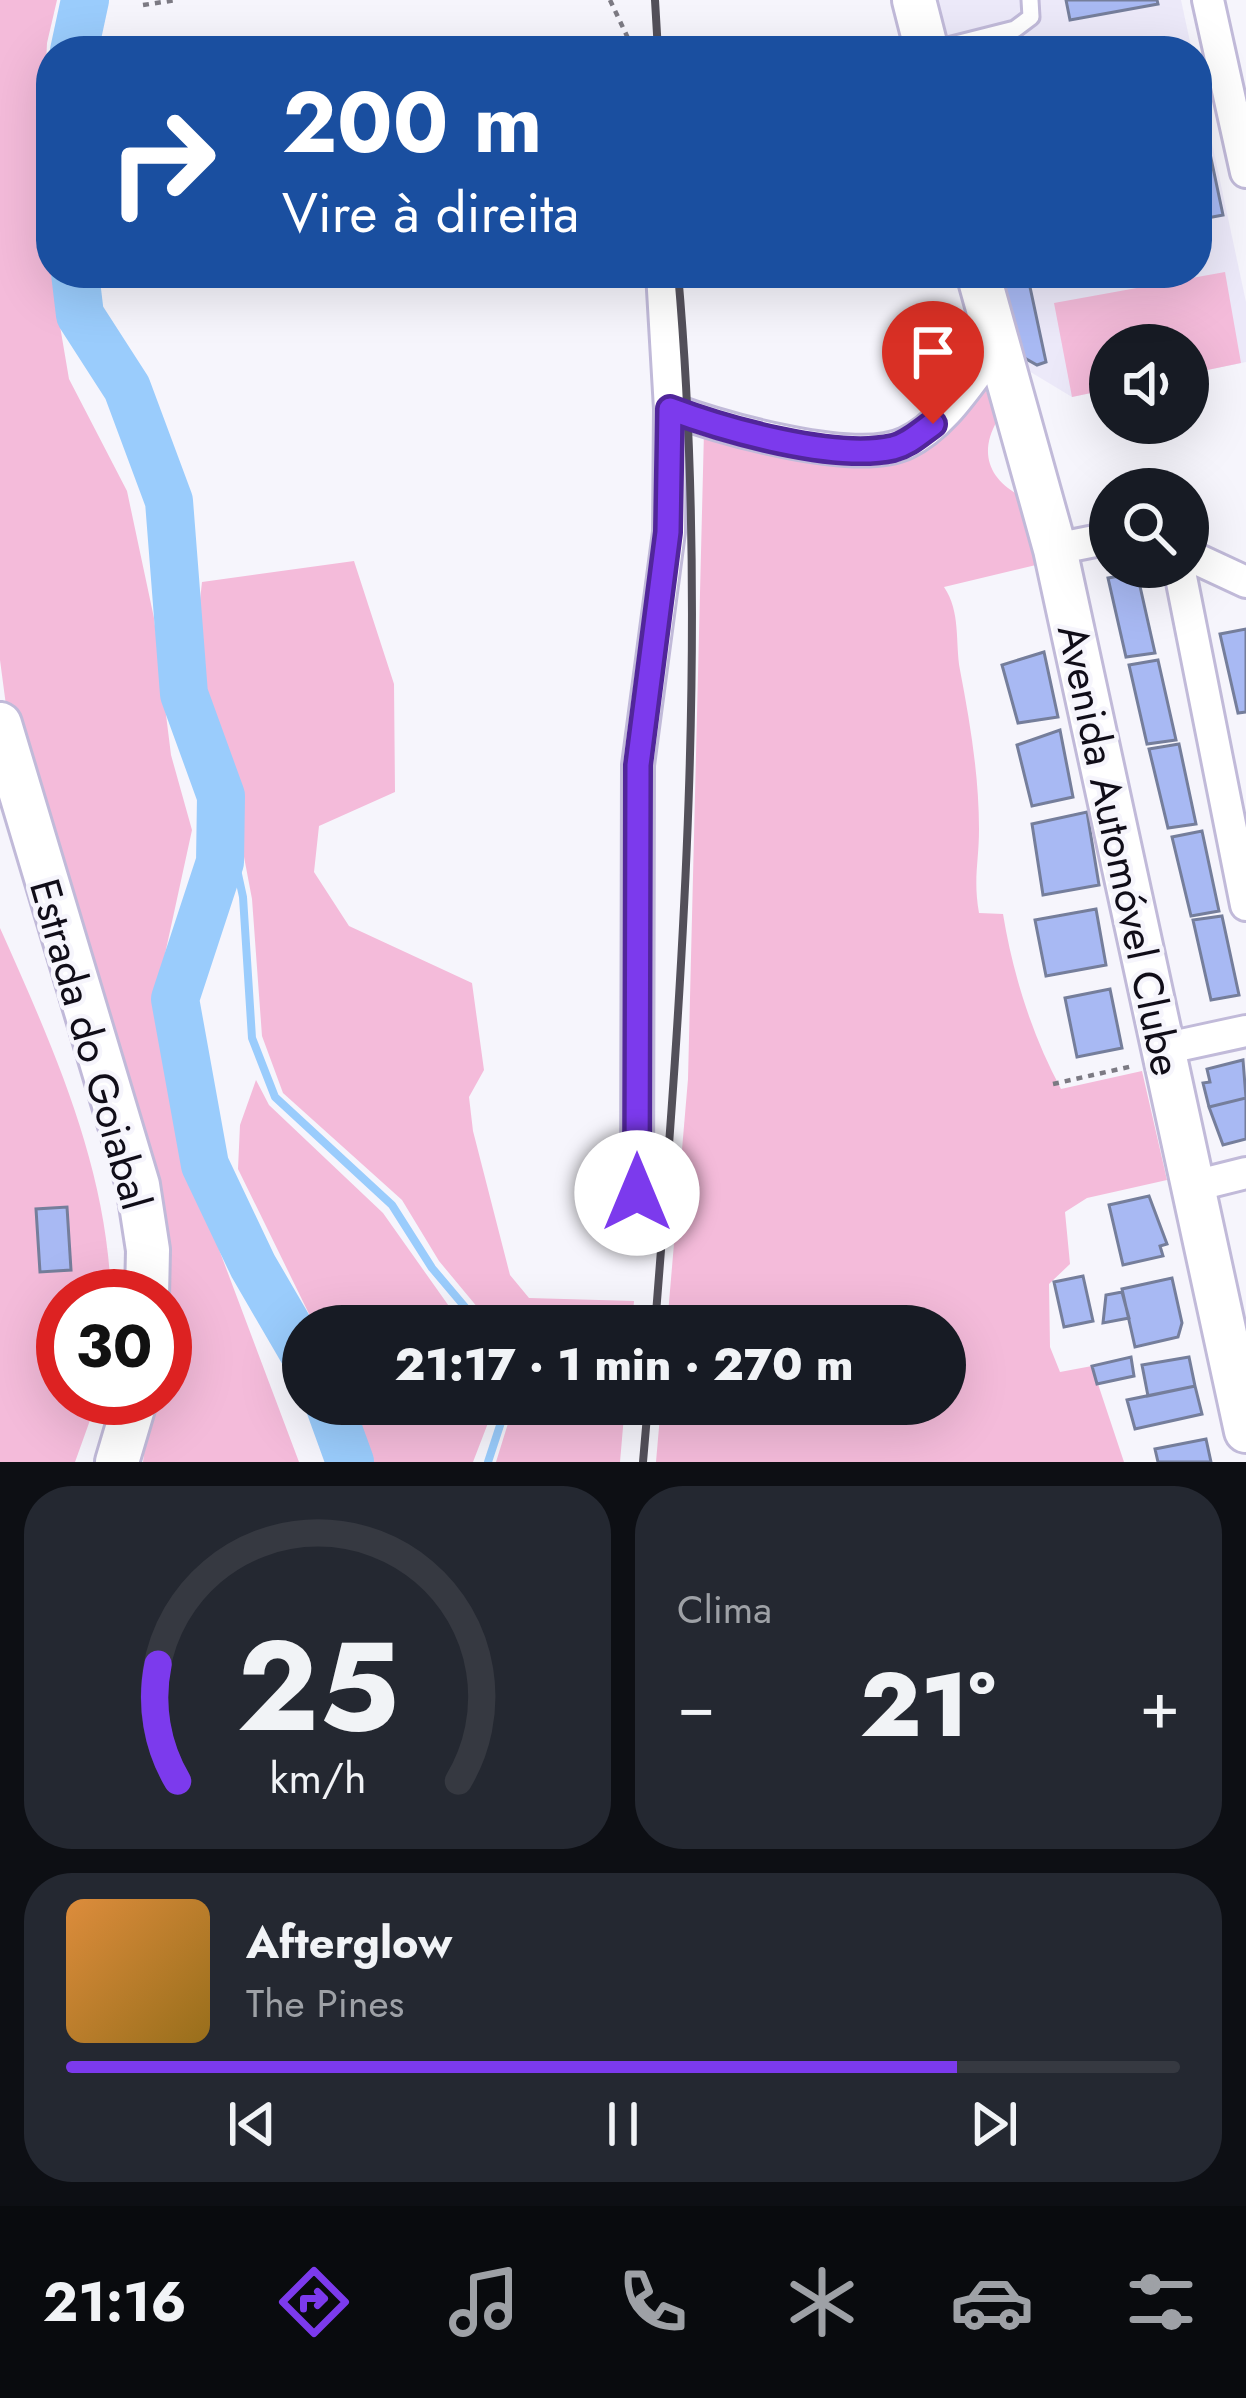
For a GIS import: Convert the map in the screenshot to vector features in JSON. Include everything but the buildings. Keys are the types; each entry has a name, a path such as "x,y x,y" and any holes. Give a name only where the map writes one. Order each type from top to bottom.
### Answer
{"main road":[{"path":"914,0 924,36"},
{"name":"Avenida Automóvel Clube","path":"981,288 1055,549 1246,1431"},
{"name":"Estrada do Goiabal","path":"0,724 138,1185 148,1269"},
{"path":"117,1462 128,1425"}],"street":[{"path":"1208,0 1246,172"},
{"path":"637,1193 638,765 668,532 670,409 663,288"},
{"path":"670,409 799,442 891,448 933,424 995,349"},
{"path":"1055,549 1089,542"},
{"path":"1209,565 1246,582"},
{"path":"1183,588 1246,904"},
{"path":"1163,1049 1246,1031"},
{"path":"1194,1186 1246,1173"}],"lane":[{"path":"987,36 1015,29 1031,17 1030,0"}],"path":[{"path":"143,5 176,0"},
{"path":"610,0 627,36"},
{"path":"1053,1084 1146,1062 1163,1049"}],"shaded area":[{"path":"0,0 57,0 49,36 36,36 36,288 54,288 69,379 127,491 154,618 171,755 192,830 155,1000 191,1175 299,1462 143,1462 148,1425 192,1425 192,1269 158,1269 7,713 0,660"},
{"path":"930,0 1181,0 1189,36 938,36"},
{"path":"1212,143 1246,302 1246,362 1209,370 1209,324 1089,324 1089,393 1072,397 1009,359 993,288 1212,288"},
{"path":"1225,272 1241,363 1209,370 1209,324 1089,324 1089,393 1072,397 1054,303 1137,288 1212,288 1212,274"},
{"path":"982,379 997,421 988,445 990,465 1002,483 1023,497 1036,565 944,587 955,617 976,769 979,913 1003,914 1025,1004 1061,1089 1142,1071 1167,1180 1087,1198 1065,1212 1070,1264 1049,1284 1050,1347 1060,1372 1092,1366 1124,1462 656,1462 659,1425 966,1425 966,1305 669,1305 688,1079 704,431 916,455 956,425"},
{"path":"354,561 394,684 395,792 319,826 314,872 349,926 472,983 484,1070 469,1097 473,1131 510,1275 529,1298 634,1301 634,1305 476,1305 439,1261 402,1200 283,1093 262,1036 252,899 234,804 193,664 202,582"},
{"path":"0,928 74,1107 99,1200 109,1269 36,1269 36,1425 88,1425 75,1462 0,1462"},
{"path":"256,1080 269,1105 383,1213 448,1305 305,1305 238,1169 240,1125"},
{"path":"357,1425 487,1425 473,1462 369,1462"},
{"path":"507,1425 623,1425 620,1462 496,1462"}],"waterway":[{"path":"77,36 85,0"},
{"path":"77,288 80,315 127,388 169,501 184,694 221,796 220,862 175,999 205,1165 282,1316"},
{"path":"221,796 243,897 252,1038 275,1097 392,1205 432,1268 463,1305"},
{"path":"337,1425 350,1462"},
{"path":"488,1462 500,1425"}],"railway":[{"path":"655,0 657,36"},
{"path":"657,1305 683,931 692,668 687,404 679,288"},
{"path":"643,1462 646,1425"}],"route":[{"path":"637,1193 638,765 668,532 670,409 708,422 842,449 891,448 933,424"}]}
